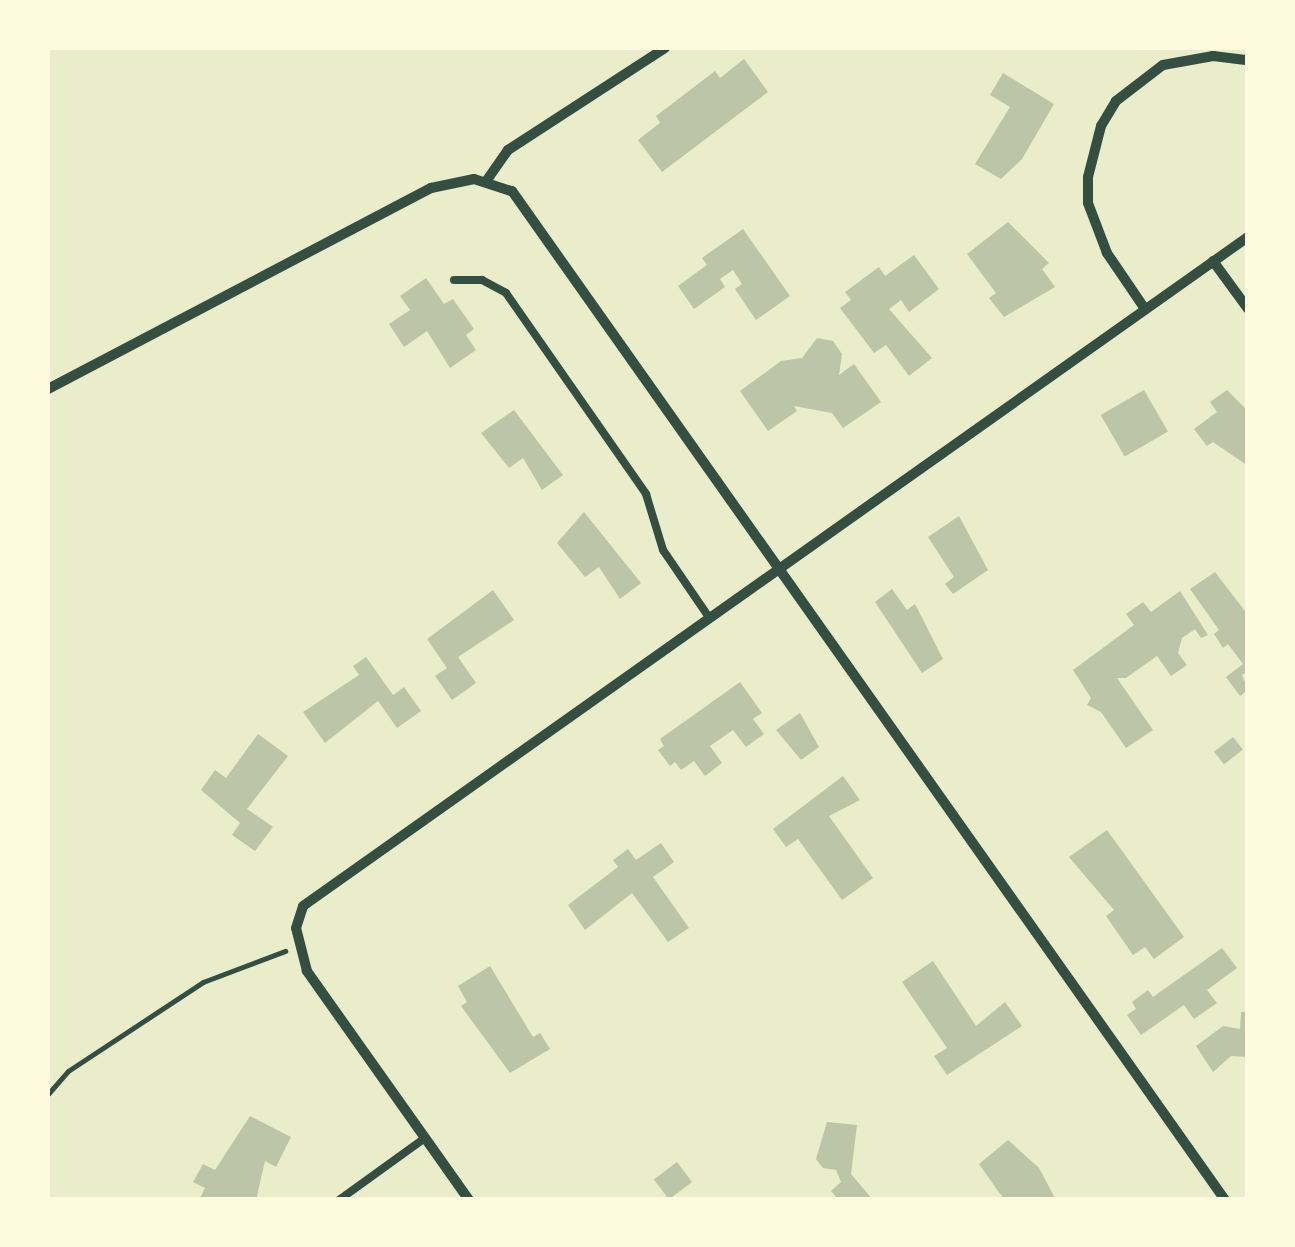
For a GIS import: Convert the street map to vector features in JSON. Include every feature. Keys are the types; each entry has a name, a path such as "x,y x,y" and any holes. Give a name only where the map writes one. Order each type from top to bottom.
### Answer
{"street":[{"path":"487,180 508,150 658,50"},
{"path":"1145,308 1106,253 1088,203 1088,178 1102,126 1116,101 1163,65 1214,56 1248,60"},
{"path":"48,389 445,183 487,180 520,200 1225,1200"},
{"path":"469,1200 307,970 296,928 316,893 1248,237"},
{"path":"1213,262 1248,309"}],"lane":[{"path":"454,280 482,280 506,293 646,494 663,550 708,616"},
{"path":"339,1200 425,1138"}],"path":[{"path":"48,1094 68,1071 204,982 298,947"}],"building":[{"path":"744,59 768,92 662,172 638,140 660,123 656,116 715,71 720,78"},
{"path":"1003,73 1054,104 1022,159 1001,179 975,164 1010,107 990,95"},
{"path":"1008,222 1049,263 1042,269 1055,287 1004,317 989,298 996,293 967,254"},
{"path":"743,229 790,296 756,320 735,289 742,284 733,270 720,279 725,287 694,309 678,286 707,265 702,258"},
{"path":"914,255 939,289 909,312 901,300 889,309 932,358 909,376 886,345 874,353 840,308 851,300 845,292 879,267 885,276"},
{"path":"426,278 444,304 453,299 474,329 466,335 476,350 450,368 427,331 404,347 389,324 410,310 400,296"},
{"path":"817,338 833,341 842,354 839,375 854,364 881,402 843,428 832,413 794,406 797,411 768,431 740,391 781,361 802,358"},
{"path":"1144,390 1168,432 1125,457 1101,415"},
{"path":"1227,390 1248,411 1248,466 1213,442 1207,446 1194,429 1217,412 1210,402"},
{"path":"514,410 563,475 542,490 523,458 509,468 481,433"},
{"path":"584,512 641,583 620,599 599,567 585,577 557,543"},
{"path":"959,516 988,570 953,594 945,584 954,577 928,537"},
{"path":"1215,572 1248,615 1248,671 1242,675 1248,690 1240,696 1226,677 1243,664 1228,644 1223,648 1214,634 1219,630 1190,589"},
{"path":"892,589 907,610 915,604 943,659 922,673 875,602"},
{"path":"493,590 514,620 458,657 476,683 452,700 435,676 447,668 427,639"},
{"path":"1180,591 1208,635 1201,638 1195,629 1182,638 1178,653 1187,665 1171,676 1157,656 1126,678 1117,678 1153,730 1126,748 1101,712 1087,705 1091,698 1073,670 1134,625 1126,614 1143,602 1151,612"},
{"path":"366,657 393,695 404,687 421,711 397,728 378,701 325,743 303,712 359,675 353,666"},
{"path":"740,682 762,713 753,719 764,734 746,747 733,730 710,746 722,763 705,776 694,761 681,770 675,762 670,766 658,750 664,746 660,739"},
{"path":"800,713 819,747 801,760 776,730"},
{"path":"258,734 288,756 247,809 273,827 255,851 232,835 240,823 201,790 215,770 226,778"},
{"path":"1233,737 1243,750 1224,764 1214,752"},
{"path":"843,776 860,800 829,816 873,878 842,900 798,839 786,847 773,829"},
{"path":"1107,830 1184,937 1154,959 1145,947 1133,955 1106,916 1114,910 1069,857"},
{"path":"661,843 674,862 653,877 689,928 668,942 632,893 585,930 568,905 618,867 613,860 628,849 636,860"},
{"path":"1222,948 1237,968 1207,990 1217,1003 1194,1019 1184,1005 1141,1035 1127,1015 1136,1009 1132,1002 1148,990 1153,997"},
{"path":"933,961 976,1026 1005,1002 1022,1026 947,1075 934,1056 947,1048 902,982"},
{"path":"490,966 533,1037 540,1033 550,1049 510,1073 461,1006 467,1002 458,986"},
{"path":"1241,1012 1248,1012 1248,1057 1231,1056 1213,1072 1196,1046 1223,1026 1240,1029"},
{"path":"250,1116 291,1137 276,1167 265,1161 256,1200 199,1200 205,1188 193,1182 203,1164 215,1170"},
{"path":"827,1122 857,1125 851,1174 873,1200 839,1200 831,1191 841,1182 836,1170 823,1168 816,1159"},
{"path":"1008,1140 1039,1168 1056,1200 1005,1200 979,1164"},
{"path":"677,1162 692,1182 669,1199 654,1179"}]}
